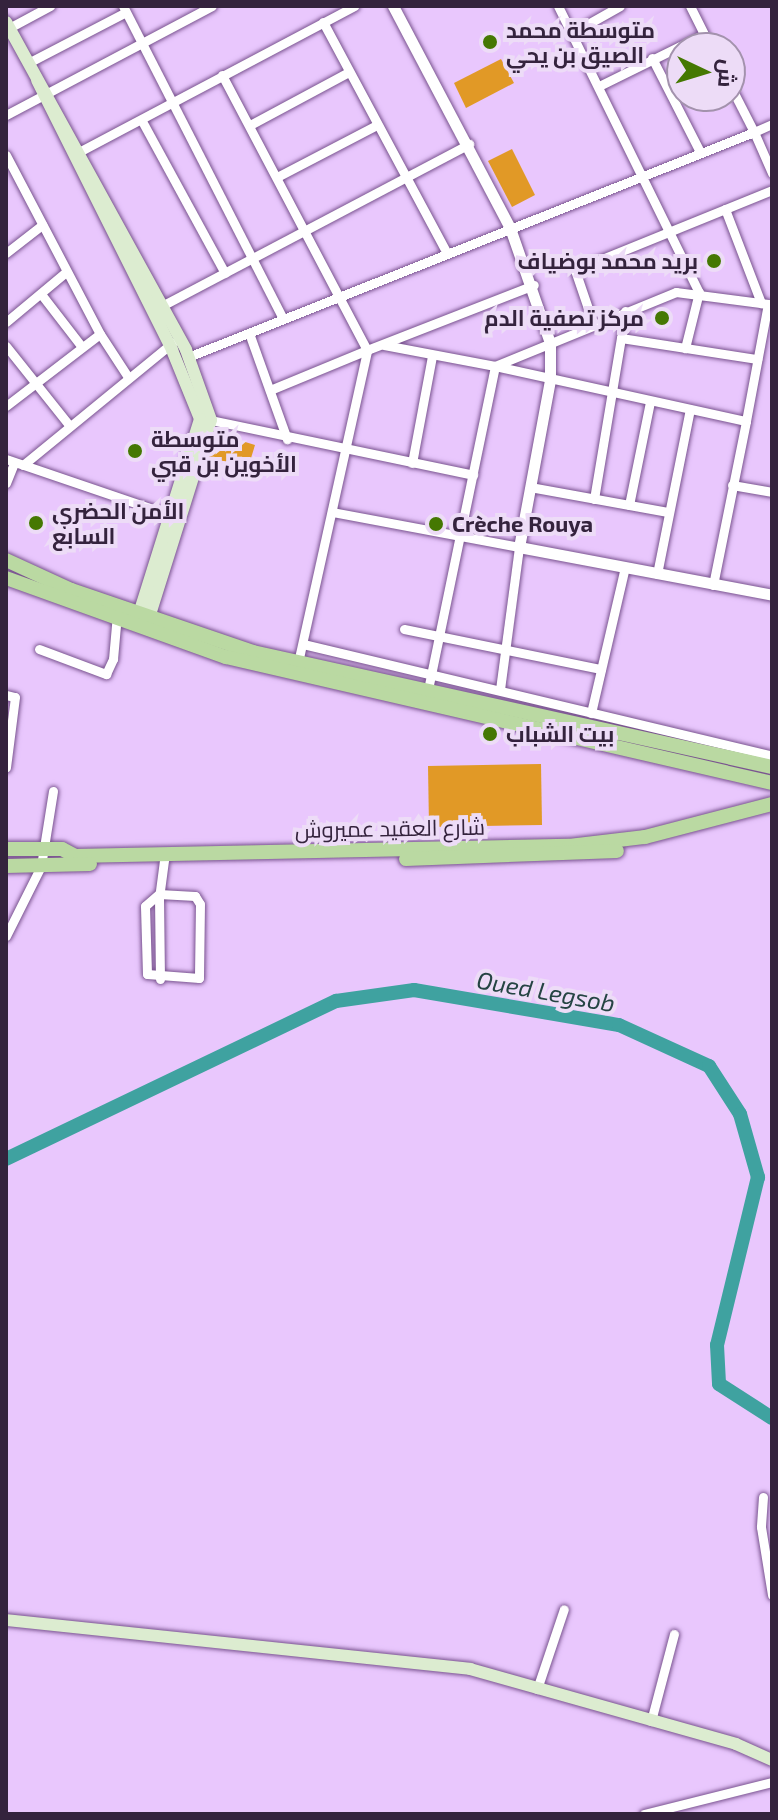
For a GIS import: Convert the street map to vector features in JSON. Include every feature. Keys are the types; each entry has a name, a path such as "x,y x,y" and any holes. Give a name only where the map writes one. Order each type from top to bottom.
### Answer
{"main road":[{"path":"8,25 157,308 206,419"},
{"path":"144,616 206,419 188,357 174,342"},
{"path":"6,560 118,612 144,616 296,669"},
{"path":"6,578 296,669 772,767"},
{"path":"427,697 768,782 770,808"},
{"name":"شارع العقيد عميروش","path":"6,849 44,849 75,856 165,858 320,856 606,843 770,808"},
{"name":"شارع العقيد عميروش","path":"6,866 165,858"},
{"path":"6,1620 470,1669 651,1721 772,1760"}],"street":[{"path":"8,25 50,6"},
{"path":"6,115 212,6"},
{"path":"76,154 354,6"},
{"path":"393,6 469,144 510,228 534,285 550,343 550,380 519,547 500,689"},
{"path":"558,6 644,174 699,292 685,348"},
{"path":"572,33 618,6"},
{"path":"690,6 703,32"},
{"path":"28,63 124,9 283,318"},
{"path":"323,22 447,253"},
{"path":"599,86 666,52"},
{"path":"652,58 700,152"},
{"path":"250,125 349,72"},
{"path":"222,75 367,350 296,669"},
{"path":"744,112 772,173"},
{"path":"142,121 225,273"},
{"path":"188,357 772,124"},
{"path":"277,177 377,125"},
{"path":"157,308 406,181 469,144"},
{"path":"6,155 100,334 128,377"},
{"path":"6,185 17,177"},
{"path":"593,323 573,271 772,190"},
{"path":"713,585 766,302 725,209"},
{"path":"6,253 42,225"},
{"path":"6,322 66,272"},
{"path":"270,390 534,285"},
{"path":"495,366 593,323 676,292 699,292 766,302"},
{"path":"41,294 82,347"},
{"path":"594,499 625,311"},
{"path":"249,333 287,439"},
{"path":"6,406 100,334"},
{"path":"621,338 757,359"},
{"path":"6,483 14,462 69,425 174,342"},
{"path":"384,345 746,421"},
{"path":"6,346 69,425"},
{"path":"412,463 432,356"},
{"path":"427,697 495,366"},
{"path":"629,505 650,402"},
{"path":"657,574 690,409"},
{"path":"206,419 344,452 473,475"},
{"path":"14,462 174,517"},
{"path":"732,485 772,492"},
{"path":"530,487 668,512"},
{"path":"332,512 772,595"},
{"path":"590,729 591,711 625,567"},
{"path":"39,649 106,674 113,659 118,612"},
{"path":"404,629 601,669"},
{"path":"303,644 772,756"},
{"path":"6,695 15,697 6,767"},
{"path":"6,936 41,866 53,791"},
{"path":"160,979 159,894 165,858"},
{"path":"159,894 198,899 201,976 160,979 146,972 144,916 149,900 159,894"},
{"path":"6,910 17,915"},
{"path":"763,1497 761,1527 772,1595"},
{"path":"537,1689 564,1609"},
{"path":"651,1721 674,1634"},
{"path":"644,1814 772,1782"}],"shaded area":[{"path":"501,59 514,83 466,108 454,83"},
{"path":"512,149 535,195 512,207 488,161"},
{"path":"216,433 255,445 248,468 209,457"},
{"path":"541,764 542,825 429,827 428,766"}],"waterway":[{"name":"Oued Legsob","path":"6,1159 336,1001 414,990 619,1025 709,1066 740,1114 758,1177 717,1345 719,1384 772,1418"}],"place":[{"name":"متوسطة محمد الصيق بن يحي","path":"490,42"},
{"name":"بريد محمد بوضياف","path":"714,261"},
{"name":"مركز تصفية الدم","path":"662,318"},
{"name":"متوسطة الأخوين بن قبي","path":"135,451"},
{"name":"الأمن الحضري السابع","path":"36,523"},
{"name":"Crèche Rouya","path":"436,524"},
{"name":"بيت الشباب","path":"490,734"}]}
